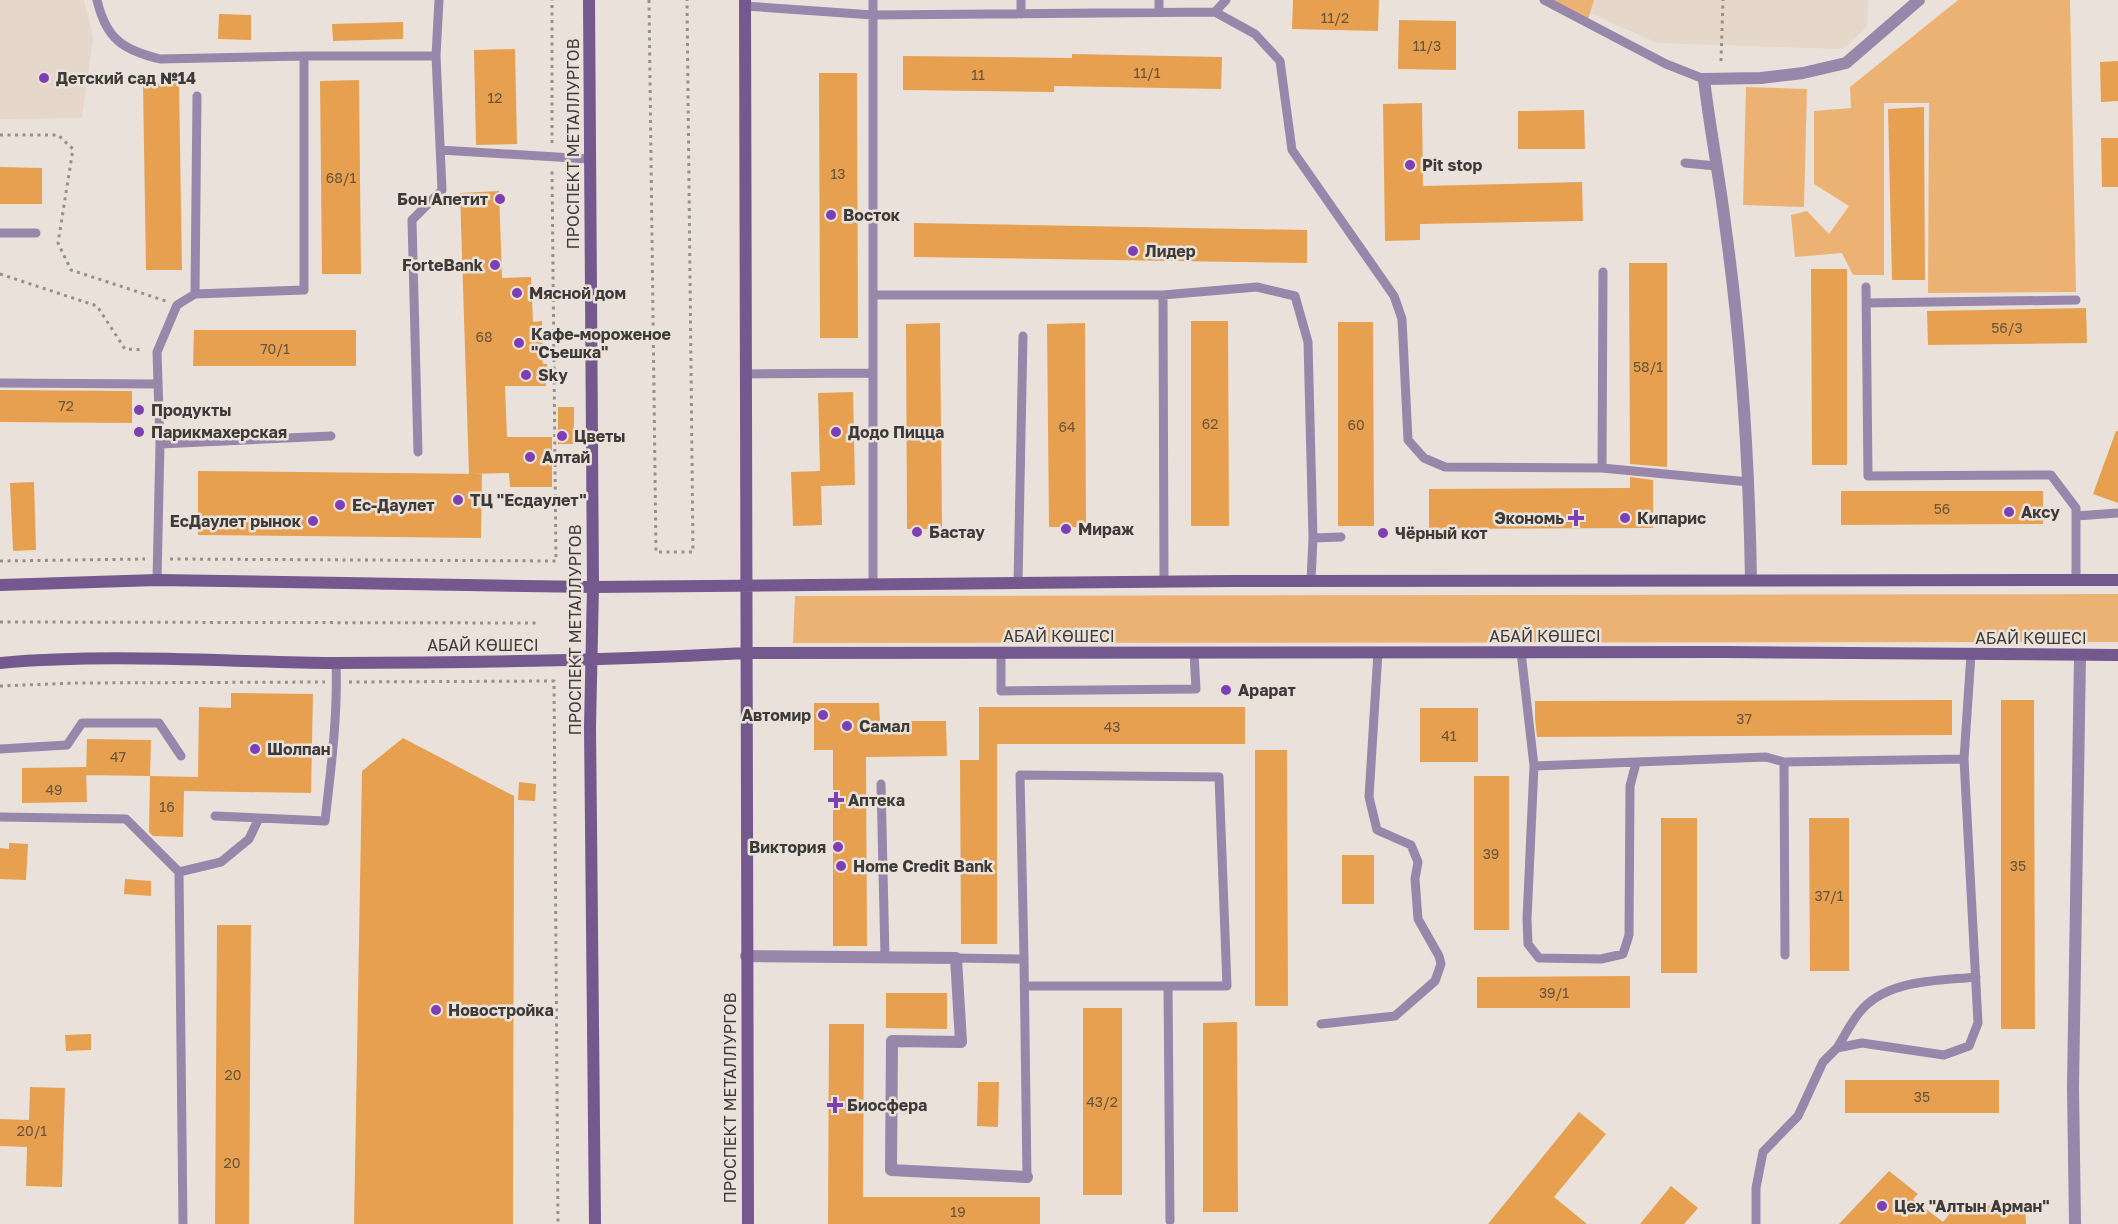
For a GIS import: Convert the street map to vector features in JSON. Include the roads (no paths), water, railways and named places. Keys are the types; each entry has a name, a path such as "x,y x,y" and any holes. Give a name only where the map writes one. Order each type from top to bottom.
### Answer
{"street":[{"name":"ПРОСПЕКТ МЕТАЛЛУРГОВ","path":"589,0 595,1224"},
{"path":"1751,580 1749,482 1744,401 1726,231 1704,79 1761,78 1803,73 1846,63 1919,0"},
{"name":"ПРОСПЕКТ МЕТАЛЛУРГОВ","path":"745,3 748,1224"},
{"path":"0,585 157,580 592,587 1311,581 2118,580"},
{"name":"АБАЙ КӨШЕСІ","path":"0,663 48,659 336,663 592,661 747,653 1725,651 2118,655"},
{"path":"2075,1224 2073,1088 2080,656"},
{"path":"746,956 956,958 961,1042 892,1041 891,1170 1027,1177"}],"lane":[{"path":"97,0 101,17 109,33 120,44 139,54 160,59 436,56"},
{"path":"418,452 412,220 442,190 436,56 439,0"},
{"path":"873,0 873,584"},
{"path":"1021,0 1021,14"},
{"path":"1159,0 1159,12"},
{"path":"1215,12 1226,0"},
{"path":"1544,0 1666,64 1704,79"},
{"path":"745,3 873,15 1215,12 1256,34 1280,61 1292,150 1394,296 1402,319 1408,441 1424,458 1445,467 1602,468 1749,482"},
{"path":"157,580 160,444 157,352 177,305 195,294 304,290 304,56"},
{"path":"195,294 197,96"},
{"path":"440,150 589,159"},
{"path":"1684,163 1716,166"},
{"path":"0,233 36,233"},
{"path":"1602,468 1603,272"},
{"path":"873,294 1163,295 1257,287 1295,296 1308,342 1313,538 1311,581"},
{"path":"1866,287 1868,476 2050,475 2076,508 2076,580"},
{"path":"1163,295 1164,582"},
{"path":"1866,303 2076,300"},
{"path":"1018,583 1023,336"},
{"path":"746,374 873,373"},
{"path":"0,382 158,384"},
{"path":"160,444 331,436"},
{"path":"2076,516 2118,513"},
{"path":"1313,538 1341,537"},
{"path":"1321,1024 1395,1016 1435,981 1441,964 1439,956 1418,919 1414,879 1418,862 1411,845 1377,830 1372,812 1369,797 1378,652"},
{"path":"1521,652 1534,766 1527,919 1528,944 1539,958 1601,959 1623,954 1629,935 1630,786 1636,764"},
{"path":"1001,653 1001,691 1196,689 1194,653"},
{"path":"1837,1048 1862,1043 1944,1055 1970,1046 1978,1023 1964,759 1971,654"},
{"path":"215,816 325,820 337,682 336,663"},
{"path":"0,749 68,745 82,723 159,723 181,756"},
{"path":"1534,766 1636,764 1656,760 1767,757 1784,762 1964,759"},
{"path":"1784,762 1785,954"},
{"path":"1026,986 1227,986 1219,777 1020,775 1026,986 1027,1177"},
{"path":"881,784 885,957"},
{"path":"0,817 126,819 179,872 183,1224"},
{"path":"179,872 221,862 249,839 259,818"},
{"path":"956,958 1024,959"},
{"path":"1756,1224 1756,1188 1763,1152 1798,1116 1823,1062 1837,1048 1860,1011 1883,993 1915,984 1976,978"},
{"path":"1168,986 1170,1221"}],"place":[{"name":"Детский сад №14","path":"44,78"},
{"name":"Pit stop","path":"1410,165"},
{"name":"Бон Апетит","path":"500,199"},
{"name":"Восток","path":"831,215"},
{"name":"Лидер","path":"1133,251"},
{"name":"ForteBank","path":"495,265"},
{"name":"Мясной дом","path":"517,293"},
{"name":"Кафе-мороженое \"Cъешка\"","path":"519,343"},
{"name":"Sky","path":"526,375"},
{"name":"Продукты","path":"139,410"},
{"name":"Парикмахерская","path":"139,432"},
{"name":"Додо Пицца","path":"836,432"},
{"name":"Цветы","path":"562,436"},
{"name":"Алтай","path":"530,457"},
{"name":"ТЦ \"Есдаулет\"","path":"458,500"},
{"name":"Ес-Даулет","path":"340,505"},
{"name":"Аксу","path":"2009,512"},
{"name":"Экономь","path":"1576,518"},
{"name":"Кипарис","path":"1625,518"},
{"name":"ЕсДаулет рынок","path":"313,521"},
{"name":"Мираж","path":"1066,529"},
{"name":"Бастау","path":"917,532"},
{"name":"Чёрный кот","path":"1383,533"},
{"name":"Арарат","path":"1226,690"},
{"name":"Автомир","path":"823,715"},
{"name":"Самал","path":"847,726"},
{"name":"Шолпан","path":"255,749"},
{"name":"Аптека","path":"836,800"},
{"name":"Виктория","path":"838,847"},
{"name":"Home Credit Bank","path":"841,866"},
{"name":"Новостройка","path":"436,1010"},
{"name":"Биосфера","path":"835,1105"},
{"name":"Цех \"Алтын Арман\"","path":"1882,1206"}]}
